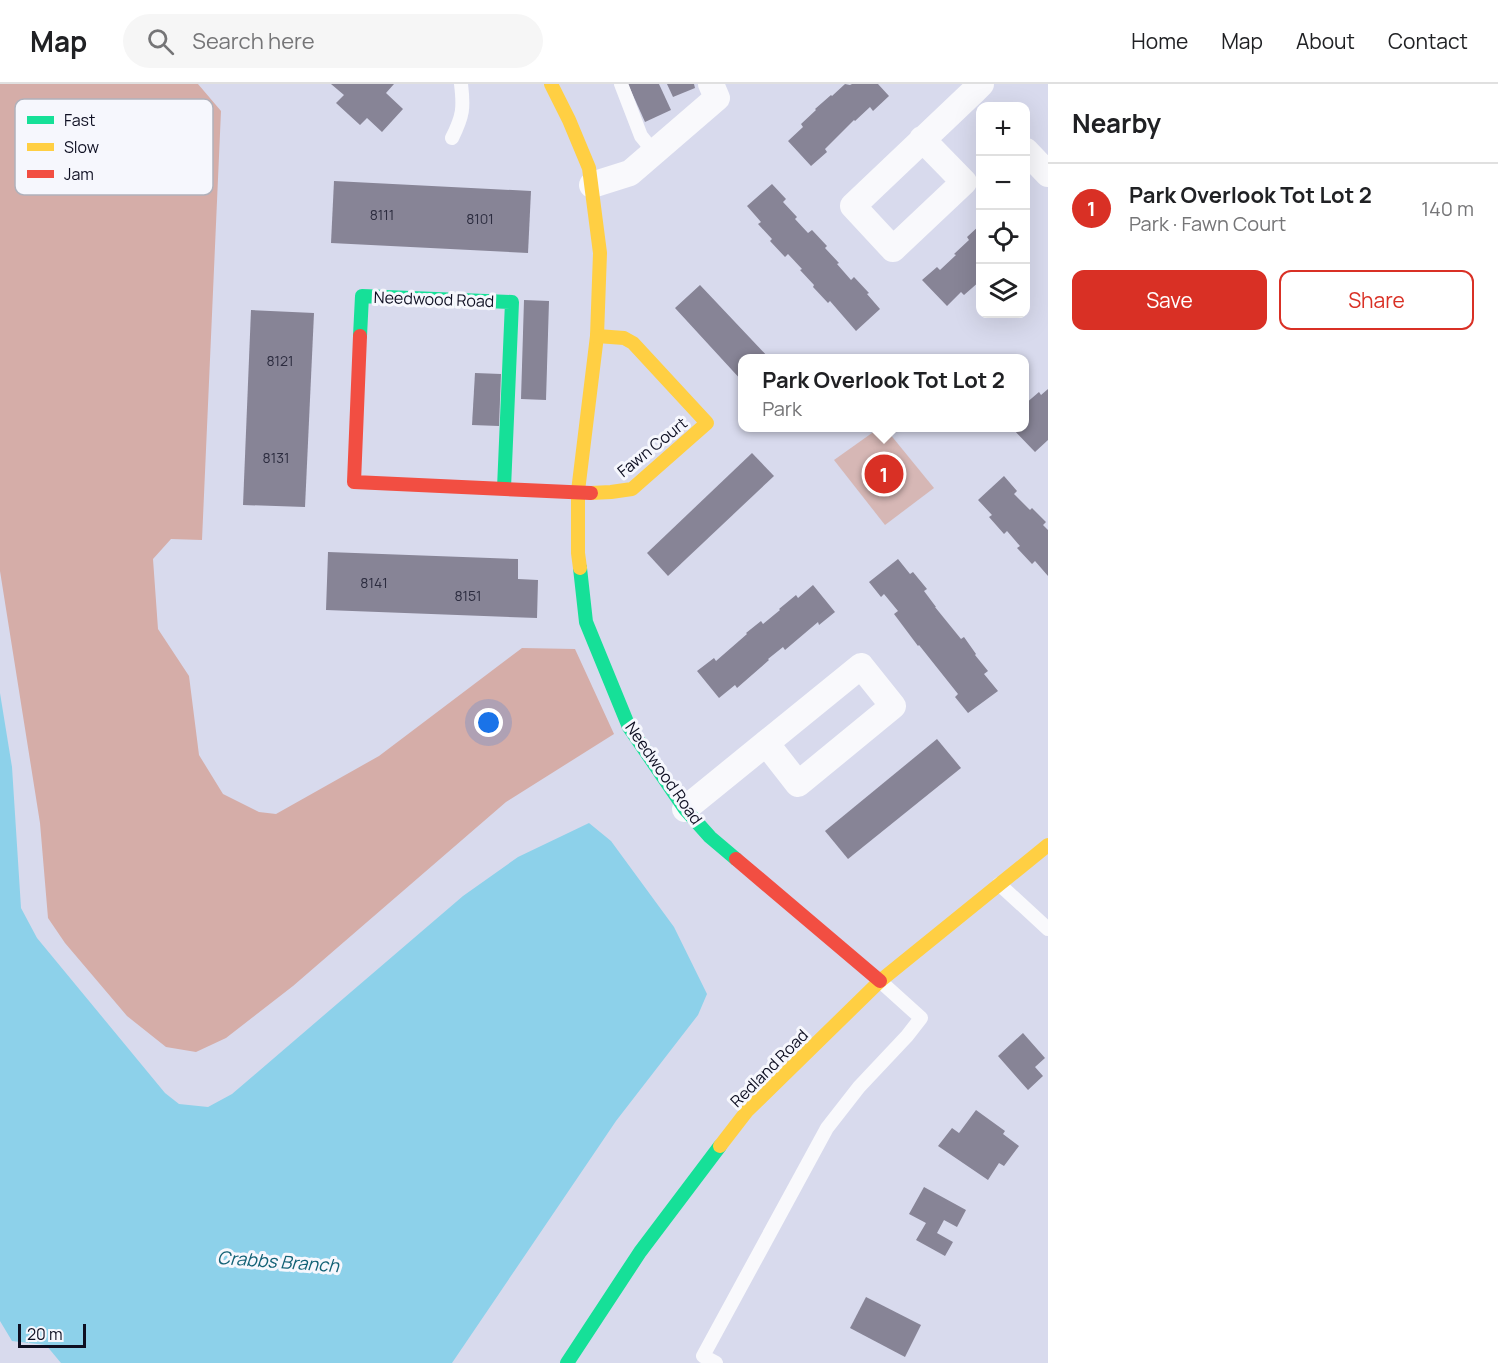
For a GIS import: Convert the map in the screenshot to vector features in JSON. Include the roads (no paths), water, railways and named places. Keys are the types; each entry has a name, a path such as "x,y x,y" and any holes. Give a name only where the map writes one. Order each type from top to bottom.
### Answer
{"street":[{"name":"Needwood Road","path":"551,84 589,168 600,253 597,336 578,491 578,553 586,622 629,727 685,809 710,837 880,981"},
{"path":"592,185 630,173 717,98 711,84"},
{"path":"922,140 978,91"},
{"path":"1030,155 1048,174"},
{"name":"Needwood Road","path":"504,488 512,302 362,296 354,482 578,491"},
{"name":"Fawn Court","path":"578,491 620,492 632,489 707,423 633,343 624,338 597,336"},
{"path":"685,809 766,743 861,666 893,706 798,784 766,743"},
{"name":"Redland Road","path":"567,1363 640,1252 747,1111 880,981 999,884 1046,850"}],"lane":[{"path":"452,138 461,121 463,101 461,84"},
{"path":"621,84 641,136 654,152"},
{"path":"999,884 1048,929"},
{"path":"716,1363 703,1356 827,1128 921,1018 880,981"}],"water":[{"name":"Crabbs Branch","path":"0,693 12,767 21,908 37,938 165,1093 179,1104 208,1107 232,1094 463,896 518,857 589,823 611,841 674,927 707,994 698,1015 616,1121 452,1363 61,1363 46,1345 12,1341 0,1321"}],"place":[{"name":"Park Overlook Tot Lot 2","path":"884,474"}]}
